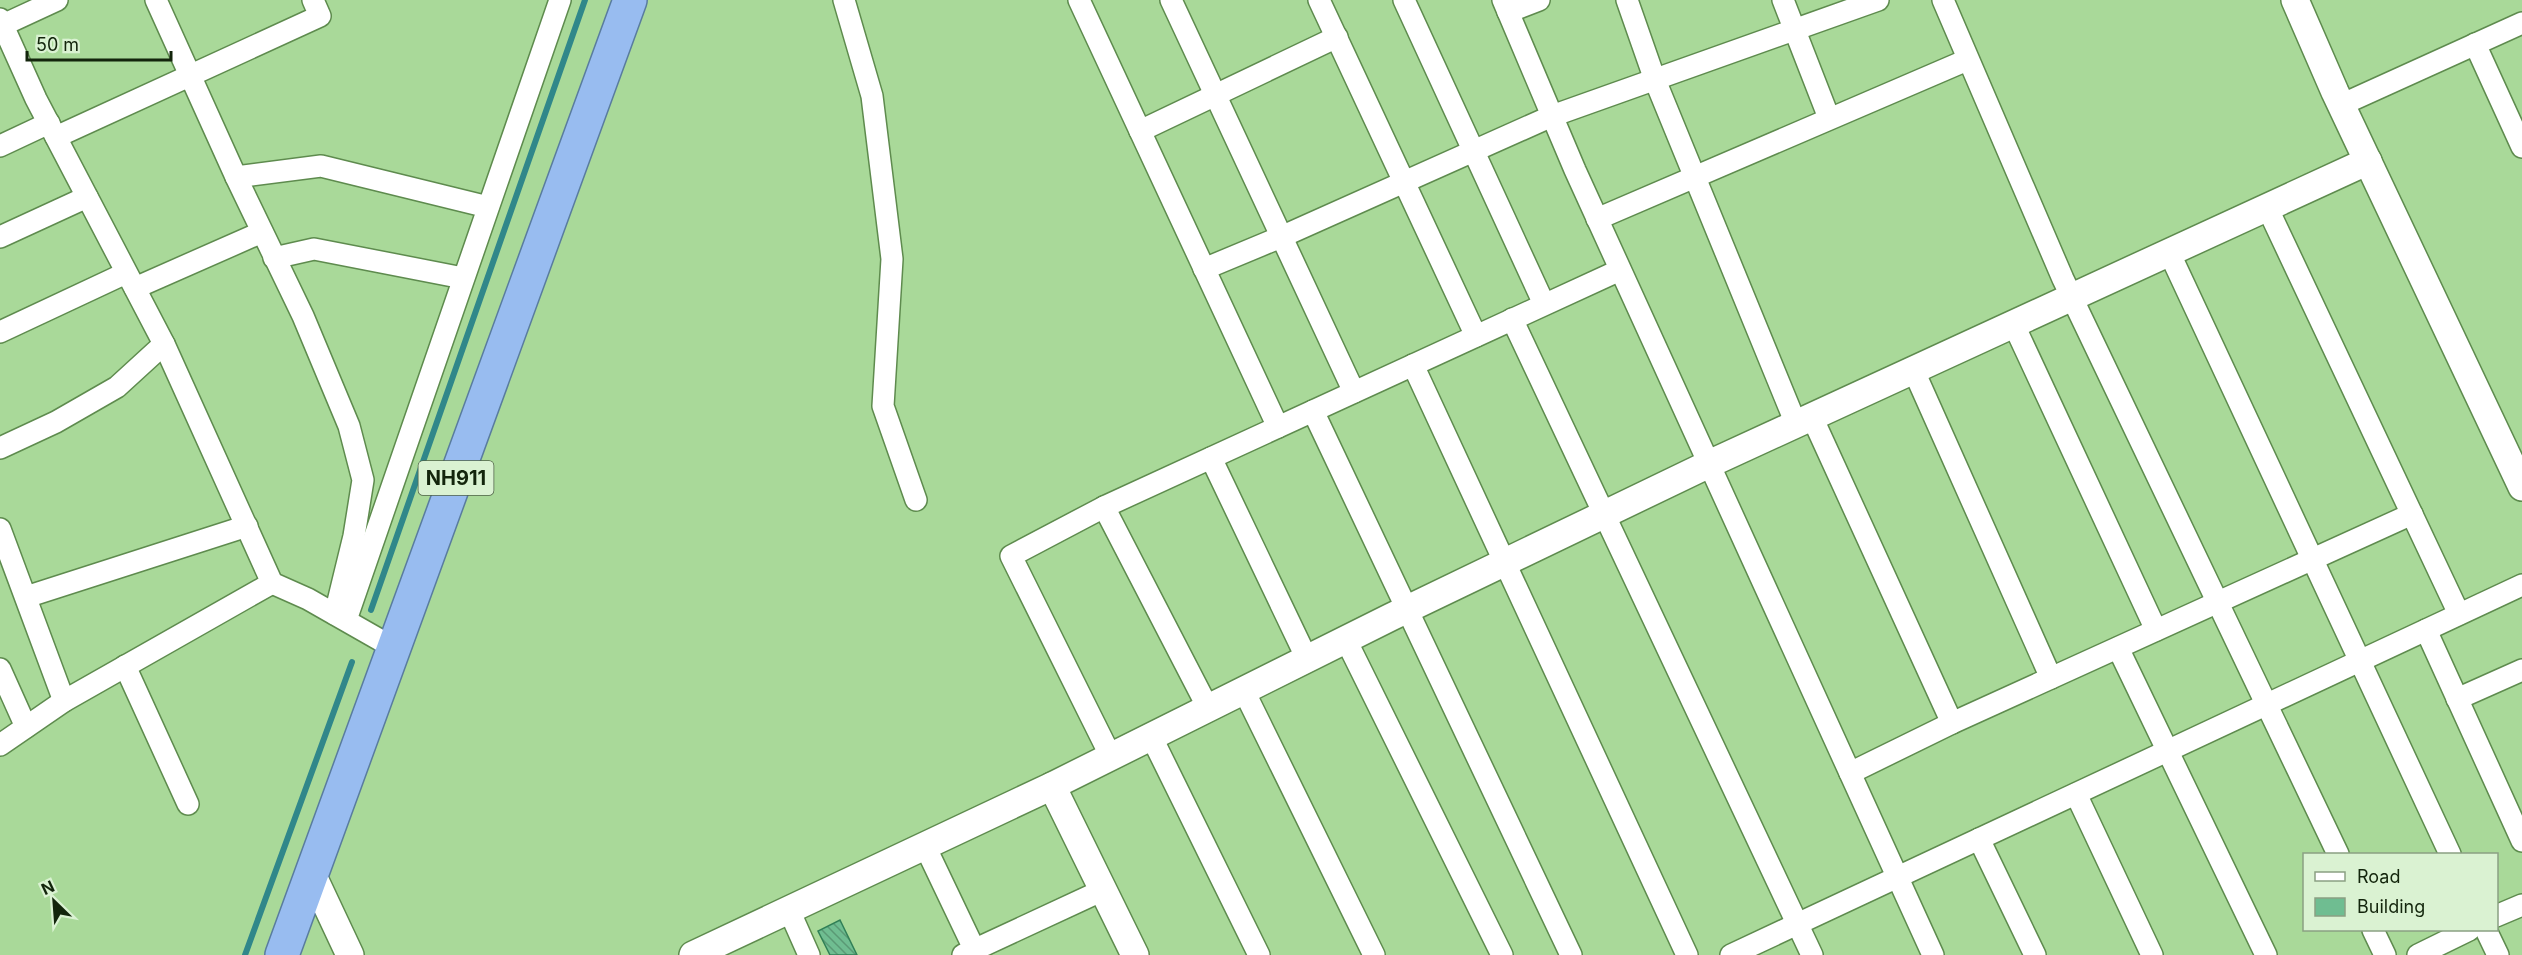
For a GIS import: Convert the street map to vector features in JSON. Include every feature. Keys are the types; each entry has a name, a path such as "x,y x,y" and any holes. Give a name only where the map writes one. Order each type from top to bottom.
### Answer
{"highway":[{"name":"NH911","path":"282,955 630,0"}],"street":[{"path":"57,0 1,22 53,130 164,344 272,583 340,617 394,648"},
{"path":"156,0 236,177 303,316 348,426 363,480 340,617"},
{"path":"0,146 53,130 189,75 320,16 312,0"},
{"path":"340,617 463,278 560,0"},
{"path":"844,0 872,96 892,259 883,406 916,500"},
{"path":"1079,0 1278,427"},
{"path":"1171,0 1354,392"},
{"path":"1319,0 1476,336"},
{"path":"1404,0 1544,304"},
{"path":"1539,0 1506,6 1597,219 1933,955"},
{"path":"1627,0 1655,80 1694,176 1804,420 1952,723"},
{"path":"1783,0 1829,118"},
{"path":"1204,268 1281,237 1552,116 1878,0"},
{"path":"1943,0 2071,296 2337,853"},
{"path":"2295,0 2368,161 2519,472"},
{"path":"2342,105 2522,23"},
{"path":"1140,131 1337,36"},
{"path":"2475,44 2522,147"},
{"path":"1597,219 1967,60"},
{"path":"693,955 1052,786 1408,609 1708,464 2368,161"},
{"path":"236,177 321,166 488,207"},
{"path":"0,237 87,197"},
{"path":"2267,207 2459,614"},
{"path":"0,332 131,280 262,232"},
{"path":"274,258 314,249 463,278"},
{"path":"2169,252 2449,853"},
{"path":"1111,757 1011,556 1104,507 1620,270"},
{"path":"1512,319 1812,955"},
{"path":"2013,323 2156,630"},
{"path":"0,448 56,422 117,387 164,344"},
{"path":"1413,365 1687,955"},
{"path":"1913,369 2051,678"},
{"path":"1313,411 1571,955"},
{"path":"1211,458 1307,659"},
{"path":"1104,507 1208,708"},
{"path":"1850,773 1952,723 2217,602 2313,561 2412,514"},
{"path":"26,597 247,526"},
{"path":"0,529 64,701"},
{"path":"0,745 64,701 272,583"},
{"path":"1731,955 2522,585"},
{"path":"2426,630 2522,841"},
{"path":"1346,640 1502,955"},
{"path":"2118,648 2266,955"},
{"path":"125,666 188,804"},
{"path":"0,669 26,727"},
{"path":"2457,699 2522,670"},
{"path":"1244,691 1374,955"},
{"path":"1151,736 1259,955"},
{"path":"1052,786 1135,955"},
{"path":"2076,794 2152,955"},
{"path":"1979,839 2035,955"},
{"path":"925,846 972,953 1103,890"},
{"path":"312,874 350,955"},
{"path":"2498,915 2522,905"},
{"path":"789,910 809,955"},
{"path":"2373,931 2385,955"},
{"path":"2418,955 2467,931"},
{"path":"2486,931 2498,955"}],"building":[{"path":"840,920 857,955 830,955 818,931"}],"waterway":[{"path":"371,610 585,0"},
{"path":"245,955 352,662"}]}
